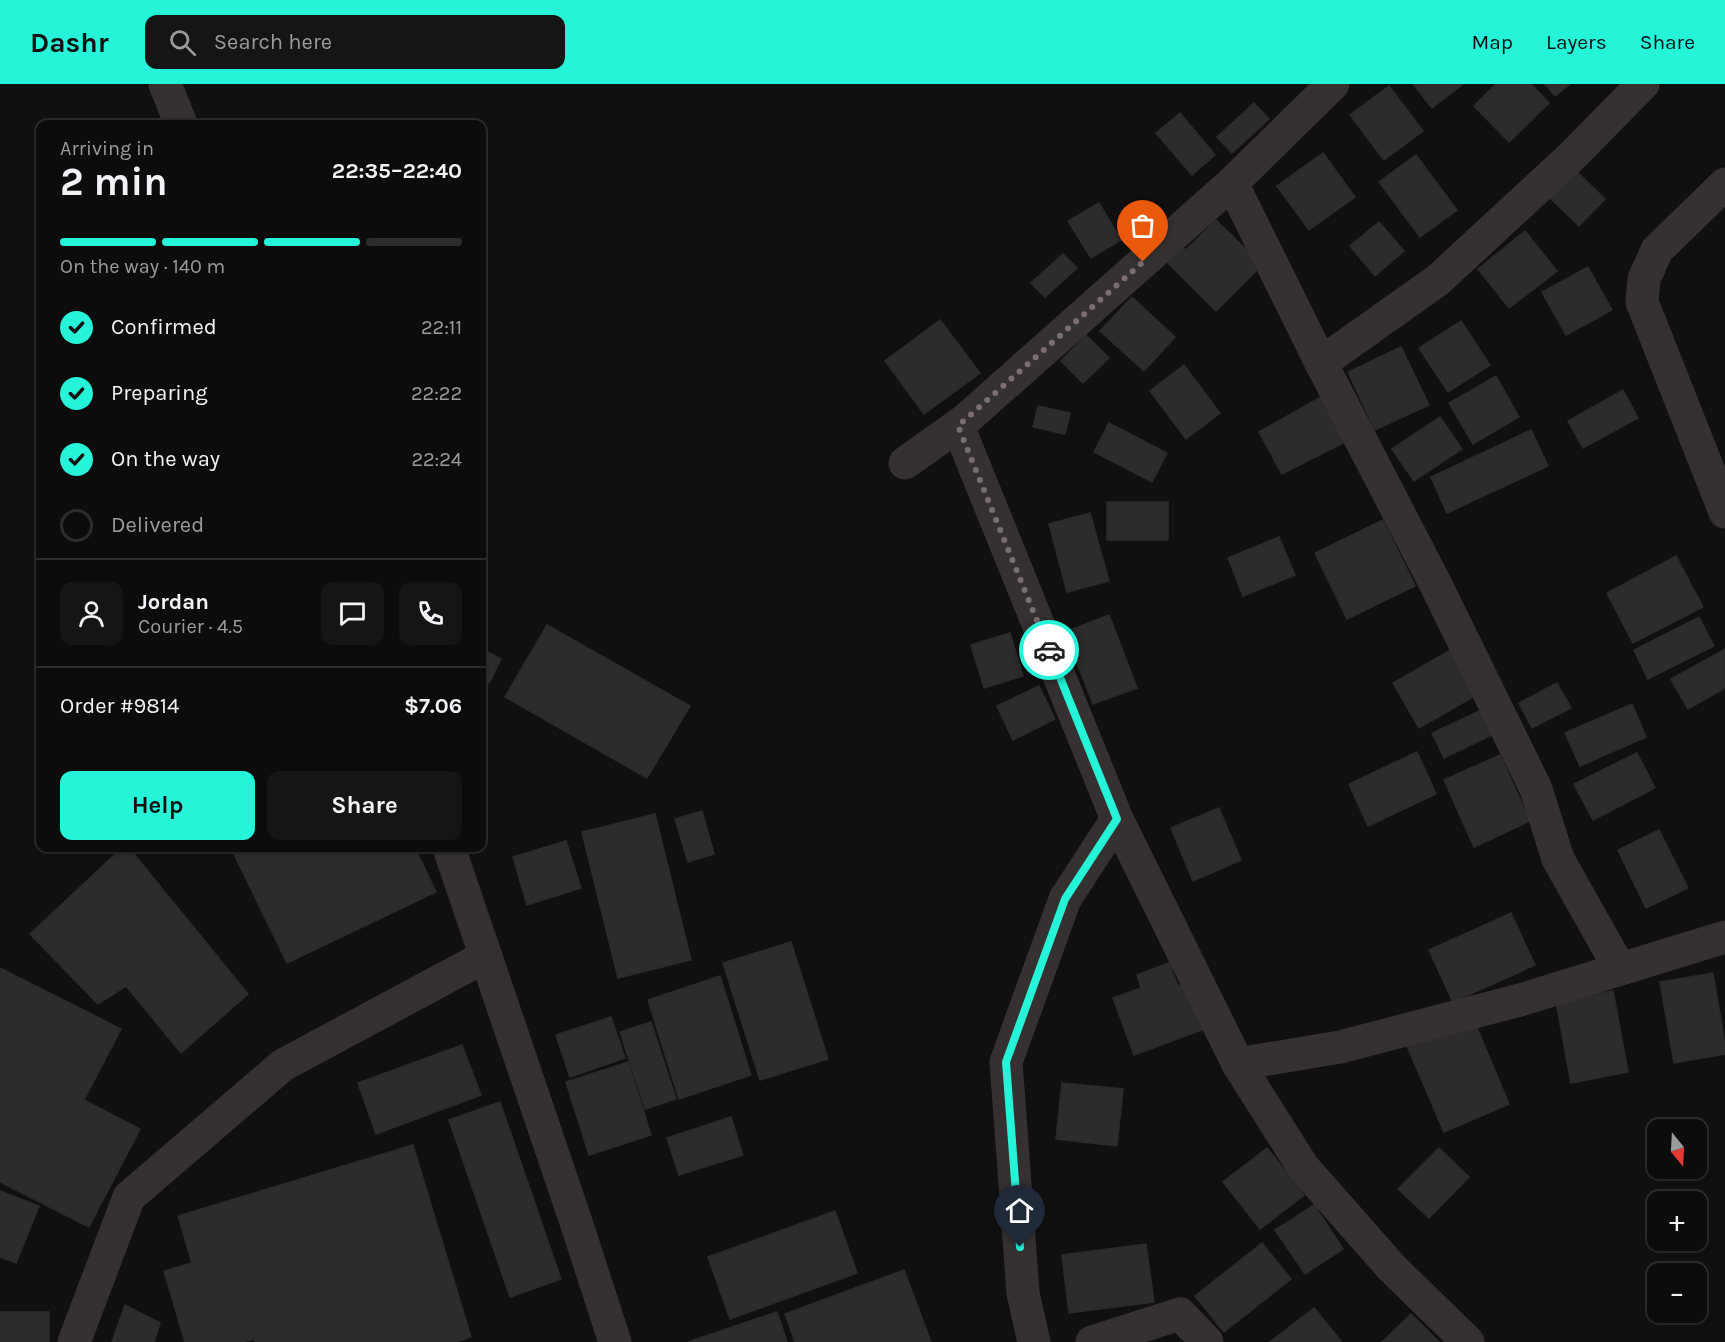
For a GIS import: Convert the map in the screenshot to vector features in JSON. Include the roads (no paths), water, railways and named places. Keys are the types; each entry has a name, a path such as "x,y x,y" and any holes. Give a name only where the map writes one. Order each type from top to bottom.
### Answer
{"street":[{"path":"165,84 179,120"},
{"path":"905,463 958,426 1232,183 1333,84"},
{"path":"1322,363 1438,280 1571,157 1643,84"},
{"path":"1232,183 1435,583 1536,789 1558,859 1620,969"},
{"path":"1725,184 1657,250 1644,279 1642,302 1725,512"},
{"path":"958,426 1117,819 1238,1064 1303,1167 1392,1269 1468,1342"},
{"path":"1034,1342 1023,1293 1006,1062 1065,899 1117,819"},
{"path":"449,852 615,1342"},
{"path":"1238,1064 1340,1047 1520,1000 1725,937"},
{"path":"74,1342 129,1197 283,1065 486,956"},
{"path":"1092,1342 1180,1314 1207,1342"}]}
